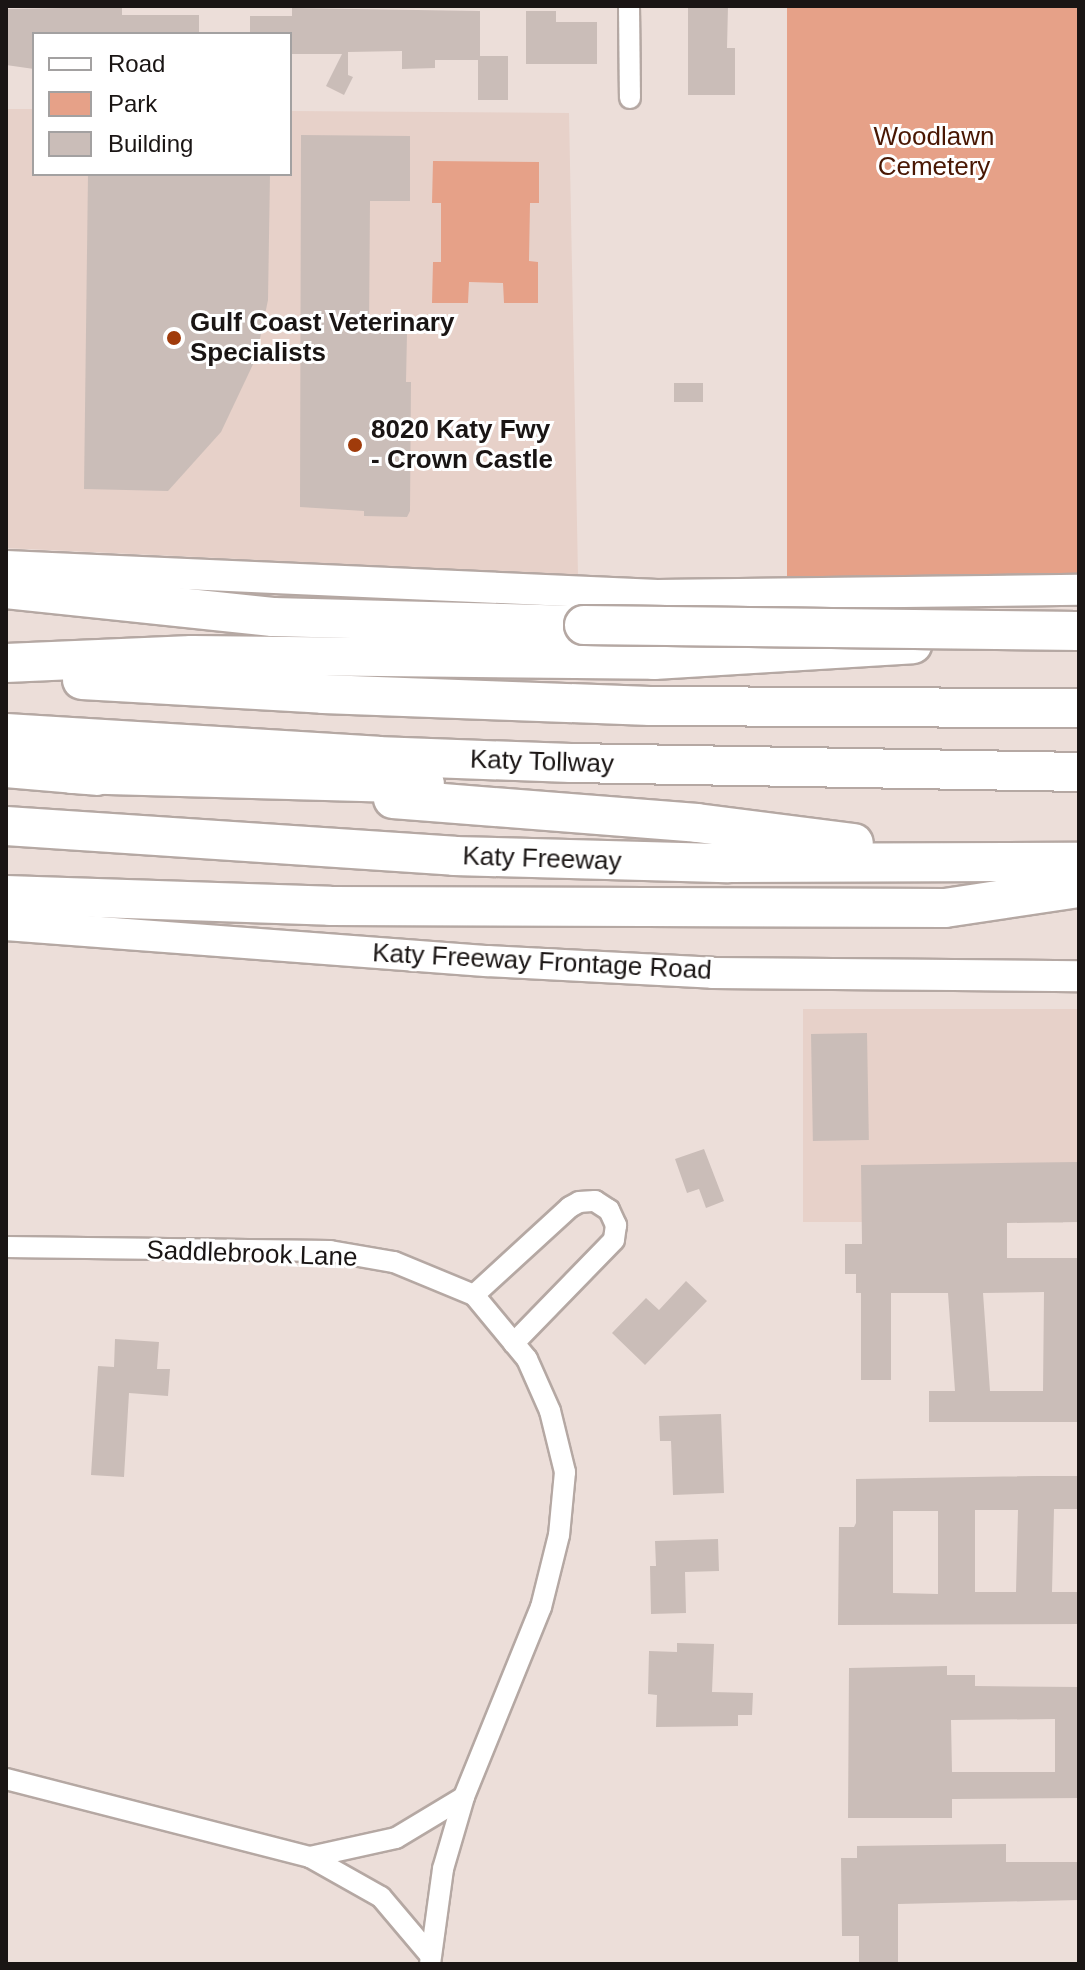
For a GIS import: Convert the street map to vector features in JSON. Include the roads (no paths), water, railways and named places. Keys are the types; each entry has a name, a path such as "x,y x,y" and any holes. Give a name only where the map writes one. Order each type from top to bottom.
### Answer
{"highway":[{"path":"6,589 273,617 584,625 1079,631"},
{"path":"6,663 192,655 654,660 1079,631"},
{"path":"6,674 171,686 523,702 1079,708"},
{"name":"Katy Tollway","path":"6,733 511,761 1079,772"},
{"path":"6,768 697,823 999,862"},
{"path":"72,774 1079,798"},
{"name":"Katy Freeway","path":"6,826 454,856 728,863 1079,862"},
{"path":"6,895 330,906 945,908 1079,888"}],"main road":[{"path":"6,566 657,595 1079,590"},
{"name":"Katy Freeway Frontage Road","path":"6,925 487,961 713,973 1079,976"}],"street":[{"path":"629,6 630,98"},
{"path":"474,1295 570,1207 579,1202 595,1201 609,1210 616,1225 614,1240 514,1343"},
{"name":"Saddlebrook Lane","path":"6,1247 330,1251 394,1262 474,1295 514,1343 533,1372 550,1411 565,1472 559,1535 541,1607 464,1797 443,1869 430,1960"},
{"name":"Saddlebrook Lane","path":"6,1779 310,1857 381,1897 430,1960"},
{"name":"Saddlebrook Lane","path":"310,1857 396,1838 464,1797"}],"place":[{"name":"Gulf Coast Veterinary Specialists","path":"174,338"},
{"name":"8020 Katy Fwy - Crown Castle","path":"355,445"}],"park label":[{"name":"Woodlawn Cemetery","path":"934,152"}]}
